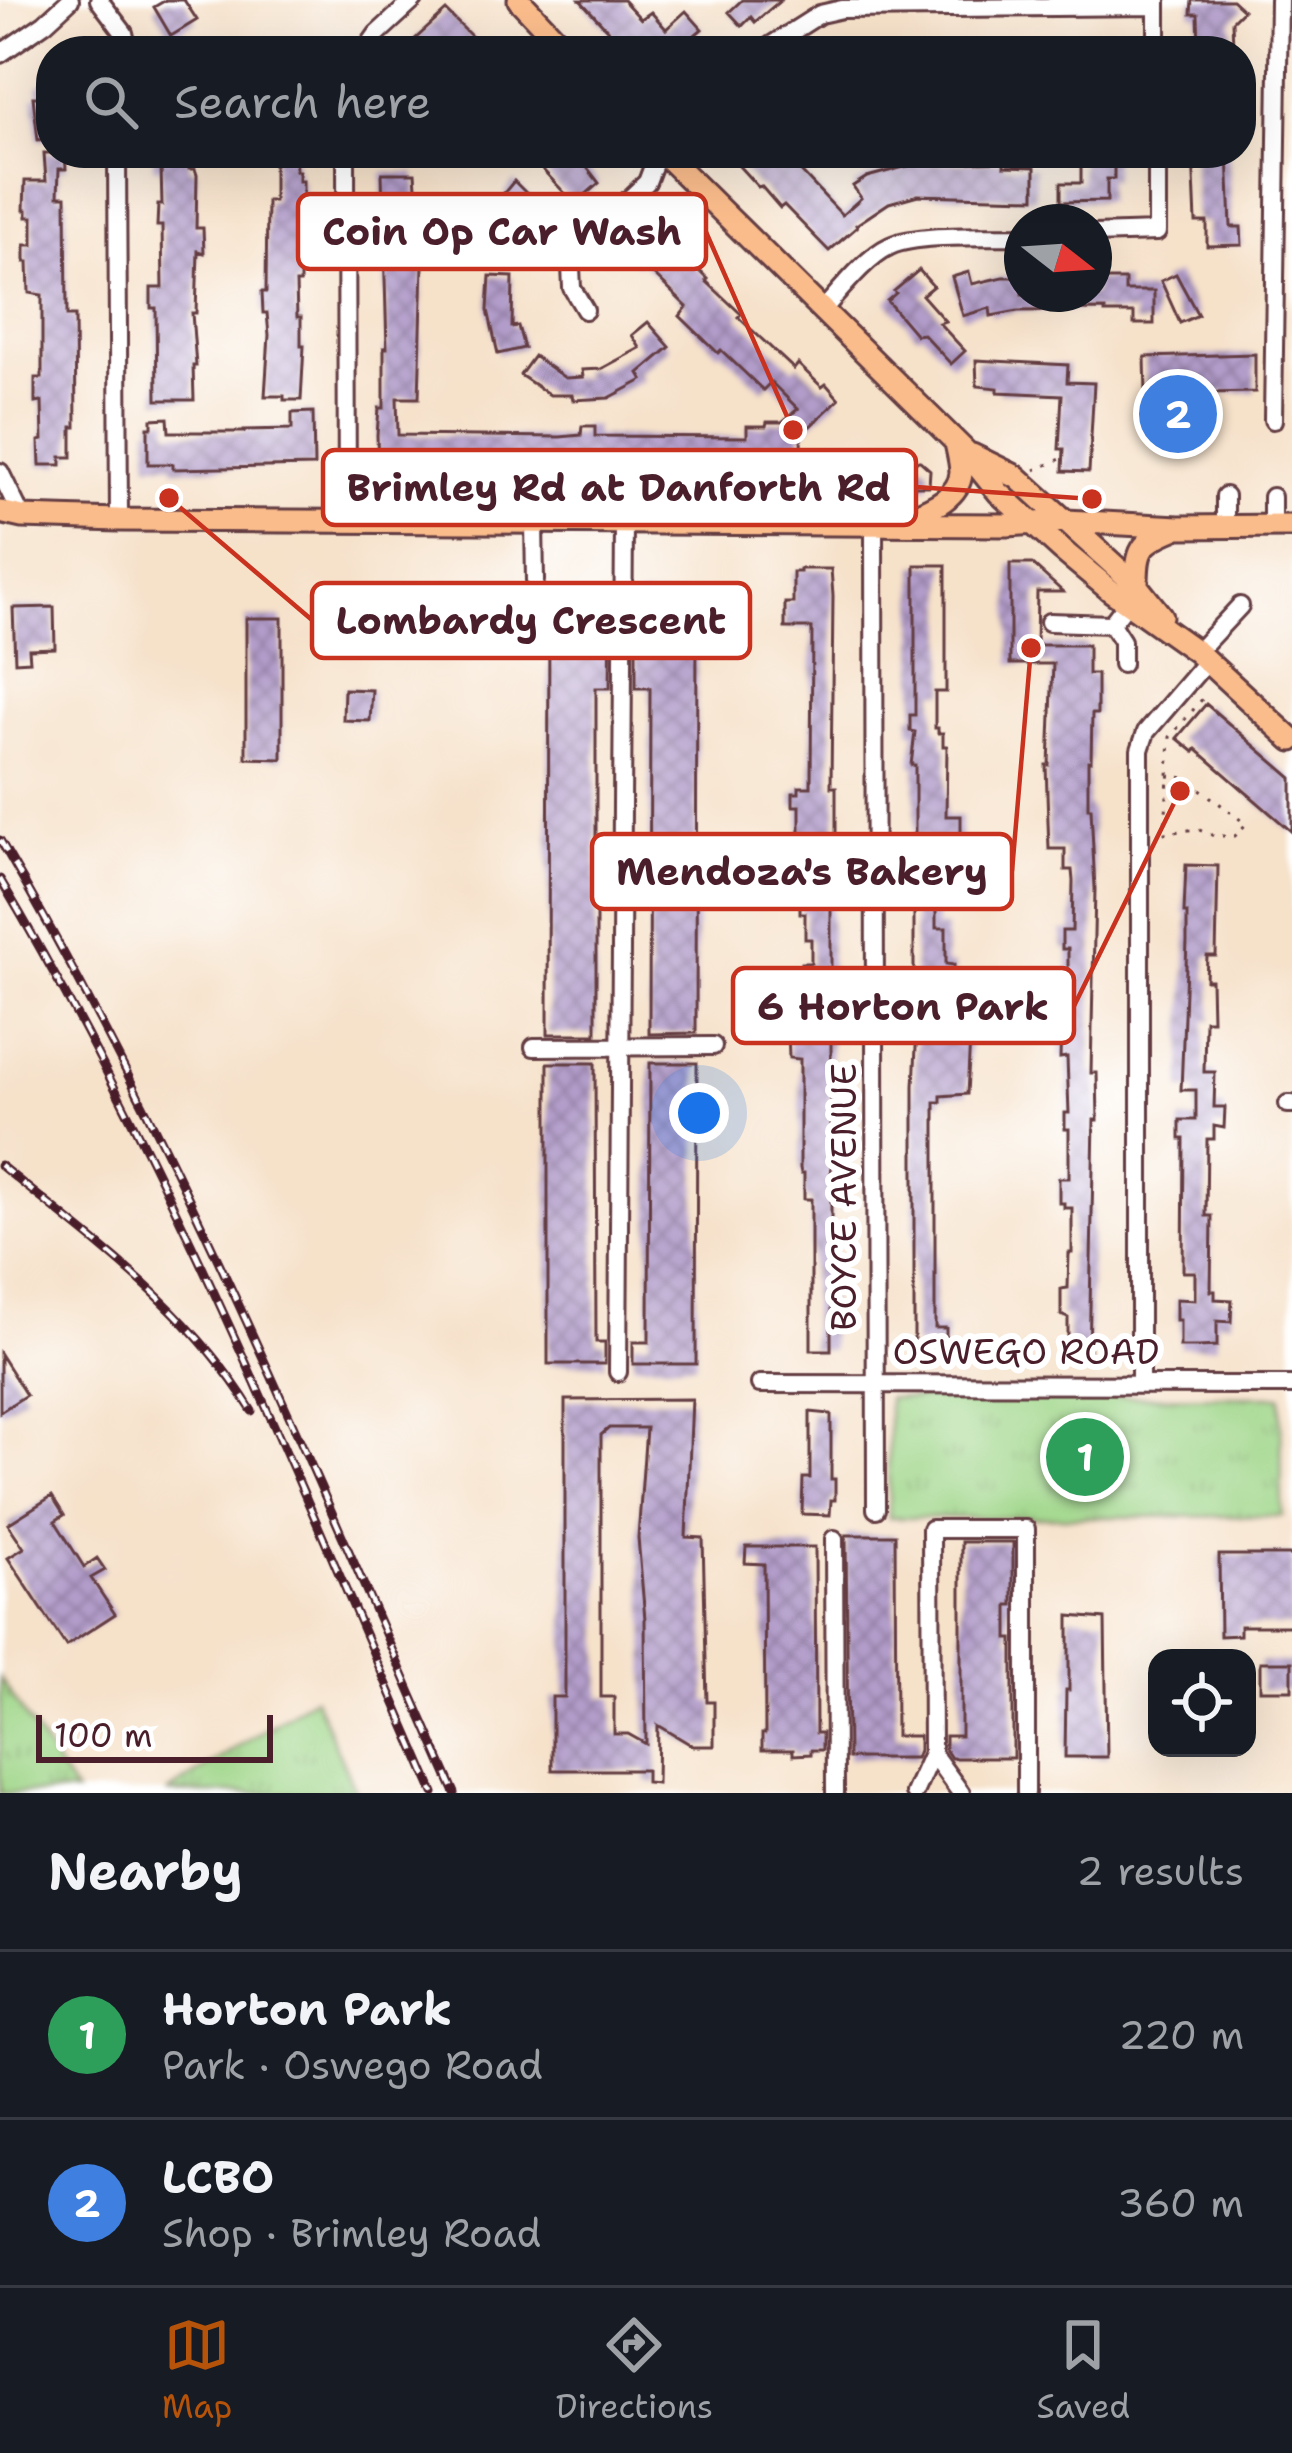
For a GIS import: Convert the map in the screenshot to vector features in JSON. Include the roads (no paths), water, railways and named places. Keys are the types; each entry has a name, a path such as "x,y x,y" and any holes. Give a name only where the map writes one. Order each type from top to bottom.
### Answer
{"main road":[{"path":"519,0 553,36"},
{"path":"676,168 961,447 999,494 1111,591 1132,594"},
{"path":"961,447 1017,477 1066,521 1132,594 1292,740"},
{"path":"884,525 944,500 957,489 961,447"},
{"path":"7,517 1282,526"},
{"path":"1132,594 1137,555 1150,538 1179,527"}],"street":[{"path":"0,54 70,0"},
{"path":"99,0 125,36"},
{"path":"376,36 414,0"},
{"path":"1273,420 1279,0"},
{"path":"781,36 818,7 1157,3 1157,36"},
{"path":"117,168 119,520"},
{"path":"346,168 347,522"},
{"path":"585,310 572,288 571,267 585,241 647,182 654,168"},
{"path":"1112,233 1157,232 1157,168"},
{"path":"822,311 890,246 930,239 1004,237"},
{"path":"0,472 7,517"},
{"path":"1225,496 1225,526"},
{"path":"1272,497 1282,526"},
{"path":"534,523 535,580"},
{"path":"618,1372 624,524"},
{"name":"BOYCE AVENUE","path":"876,1509 884,525"},
{"path":"1111,624 1132,594"},
{"path":"1140,1384 1140,750 1146,732 1240,606"},
{"path":"1049,622 1111,624"},
{"path":"1111,624 1122,641 1122,664"},
{"path":"534,1047 712,1046"},
{"name":"OSWEGO ROAD","path":"760,1384 1292,1385"},
{"path":"914,1793 932,1753 931,1529 1026,1528 1026,1793"},
{"path":"834,1539 836,1793"},
{"path":"932,1753 961,1793"}],"railway":[{"path":"0,840 65,955 185,1190 455,1793"},
{"path":"0,879 177,1214 434,1793"},
{"path":"0,1165 169,1308 199,1339 252,1411"}],"place":[{"name":"LCBO","path":"1178,414"},
{"name":"Coin Op Car Wash","path":"793,430"},
{"name":"Lombardy Crescent","path":"169,498"},
{"name":"Brimley Rd at Danforth Rd","path":"1092,499"},
{"name":"Mendoza's Bakery","path":"1031,648"},
{"name":"6 Horton Park","path":"1180,791"},
{"name":"Horton Park","path":"1085,1457"}]}
